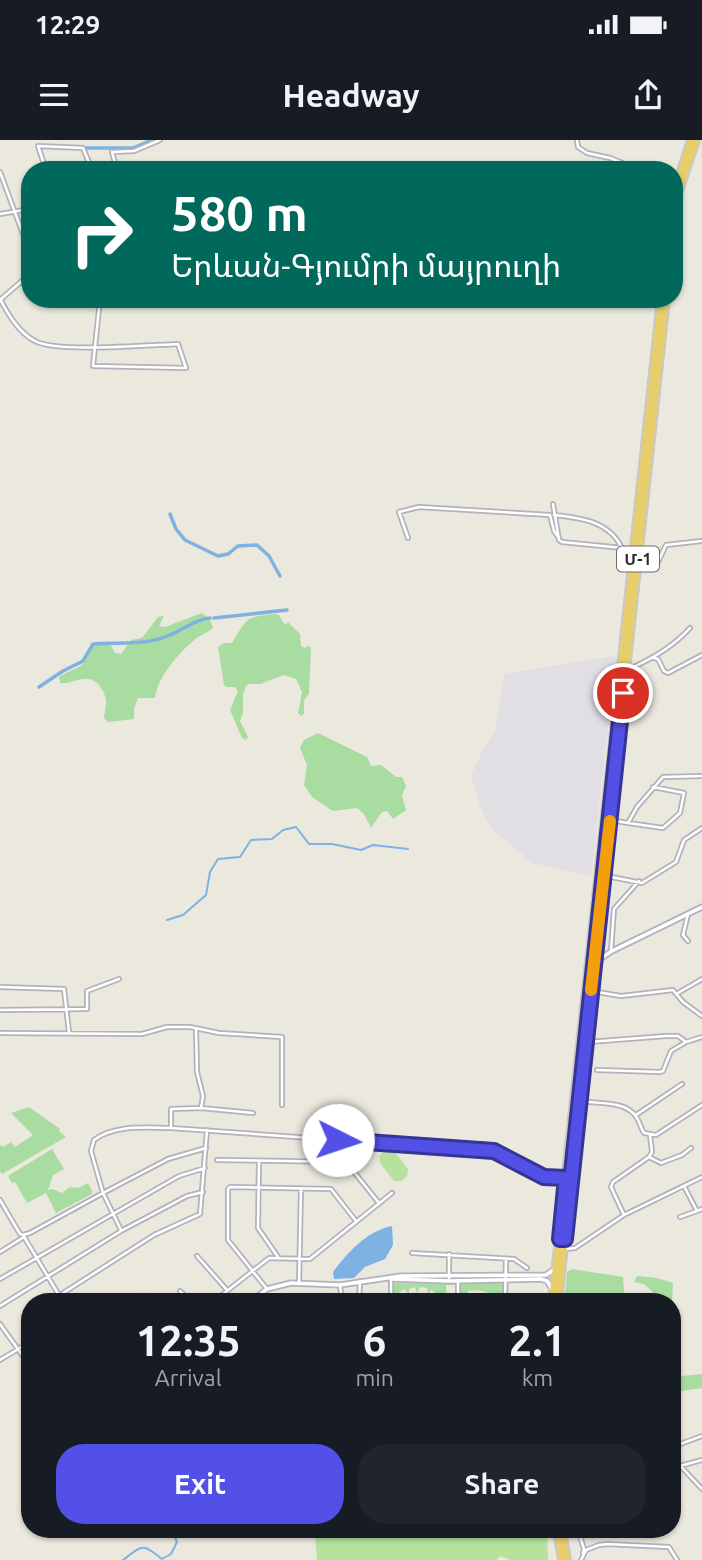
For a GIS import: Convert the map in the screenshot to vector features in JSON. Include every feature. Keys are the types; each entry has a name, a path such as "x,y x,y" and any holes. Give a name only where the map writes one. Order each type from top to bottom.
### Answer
{"highway":[{"path":"683,162 691,140"},
{"path":"683,179 696,140"},
{"name":"Մ-1","path":"555,1293 625,675 662,308"},
{"name":"Մ-1","path":"556,1293 564,1249 562,1239 566,1178 586,1042 634,549 641,504"},
{"path":"561,1538 565,1560"}],"street":[{"path":"114,161 112,152 134,151 160,140"},
{"path":"577,140 578,147 587,153 618,161"},
{"path":"43,161 37,146 83,148 88,161"},
{"path":"0,172 21,228"},
{"path":"0,214 21,211"},
{"path":"21,282 0,300 26,335 38,343 94,347 177,344 186,368 93,366 94,347 99,308"},
{"path":"553,504 559,538"},
{"path":"408,538 400,512 419,507 550,514 554,531 562,542 634,549"},
{"path":"554,515 599,524 616,537 621,548"},
{"path":"637,561 658,562 666,545 702,541"},
{"path":"625,675 630,667 654,658 690,628"},
{"path":"654,658 658,659 668,673 702,655"},
{"path":"628,823 637,807 663,777 702,776"},
{"path":"608,819 663,828 680,813 684,793 653,788"},
{"path":"604,875 642,883 676,862 684,840 702,828"},
{"path":"611,951 614,909 639,881"},
{"path":"594,963 611,951 702,907"},
{"path":"688,914 683,935 688,941"},
{"path":"596,944 601,949 611,951"},
{"path":"0,1010 87,1009 88,991 119,979"},
{"path":"677,994 702,979"},
{"path":"0,987 64,989 69,1033"},
{"path":"591,990 621,996 673,990 683,1002 702,1016"},
{"path":"0,1033 142,1034 167,1027 282,1037 282,1105"},
{"path":"196,1029 197,1072 203,1096 201,1108"},
{"path":"586,1042 601,1043 666,1036 678,1036 687,1042"},
{"path":"597,1070 660,1072 663,1071 671,1051 702,1037"},
{"path":"636,1115 682,1084"},
{"path":"579,1100 630,1110 636,1115 641,1129 650,1135 656,1135 702,1105"},
{"path":"171,1128 170,1109 201,1108 253,1113"},
{"path":"121,1231 103,1193 91,1151 94,1140 112,1130 171,1128 494,1151 544,1177 566,1178"},
{"path":"63,1293 154,1235 196,1217 202,1211 207,1130"},
{"path":"624,1215 611,1187 617,1179 652,1154 650,1135"},
{"path":"0,1252 23,1236 167,1159 206,1148"},
{"path":"649,1157 661,1163 691,1148"},
{"path":"217,1160 346,1162 379,1203"},
{"path":"259,1161 258,1228 278,1258"},
{"path":"0,1279 179,1176 205,1168"},
{"path":"564,1249 575,1248 624,1215 702,1177"},
{"path":"684,1186 697,1211"},
{"path":"267,1289 228,1240 230,1187 331,1189 356,1221"},
{"path":"299,1284 301,1189"},
{"path":"0,1306 121,1231 187,1196 203,1192"},
{"path":"224,1293 269,1258 310,1259 392,1192"},
{"path":"0,1200 59,1293"},
{"path":"680,1217 702,1209"},
{"path":"412,1253 514,1259 527,1268"},
{"path":"449,1254 449,1279"},
{"path":"197,1255 228,1290"},
{"path":"505,1293 506,1259"},
{"path":"262,1293 282,1283 340,1285 390,1278 449,1279 546,1275 556,1268"},
{"path":"449,1279 458,1281 506,1277 544,1280 548,1282 553,1293"},
{"path":"390,1278 392,1293"},
{"path":"359,1293 360,1281"},
{"path":"458,1281 458,1293"},
{"path":"340,1285 341,1293"},
{"path":"0,1324 21,1355"},
{"path":"0,1360 21,1348"},
{"path":"681,1444 702,1436"},
{"path":"681,1466 702,1460"},
{"path":"681,1467 702,1489"},
{"path":"581,1538 584,1549 581,1560"},
{"path":"581,1560 586,1550 599,1545 669,1547 677,1560"}],"shaded area":[{"path":"616,656 591,876 532,863 491,828 480,806 471,775 495,731 504,674"}],"green space":[{"path":"202,613 210,619 213,628 198,637 177,656 160,681 155,698 138,698 134,719 108,722 104,718 105,696 99,685 92,680 60,683 59,677 85,662 96,644 109,642 115,653 121,654 131,640 142,638 158,617 164,616 159,626 165,627"},
{"path":"279,615 285,625 288,622 300,634 301,646 311,648 309,693 304,701 304,714 301,716 298,713 302,692 296,679 284,675 246,686 240,721 248,737 246,740 242,738 230,710 238,691 235,687 224,685 218,647 224,643 232,643 248,620"},
{"path":"318,733 367,757 371,766 381,765 396,777 402,777 406,786 402,795 406,810 393,819 387,811 382,812 371,828 364,814 357,808 333,811 312,797 304,785 307,765 300,748 304,740"},
{"path":"29,1107 60,1129 66,1137 2,1174 0,1145 3,1147 11,1142 15,1147 33,1135 11,1113"},
{"path":"52,1149 64,1169 53,1175 48,1190 62,1193 70,1187 78,1188 88,1183 92,1191 92,1194 56,1213 46,1193 27,1203 15,1182 12,1183 8,1176"},
{"path":"386,1149 394,1151 408,1169 407,1176 402,1181 394,1181 380,1163 379,1156"},
{"path":"572,1269 623,1277 624,1293 565,1293 567,1272"},
{"path":"637,1276 657,1278 673,1283 672,1293 654,1293 644,1284 634,1282"},
{"path":"499,1282 504,1286 504,1293 473,1290 460,1293 460,1284"},
{"path":"395,1283 456,1285 446,1285 446,1293 431,1290 428,1293 427,1288 420,1287 417,1293 415,1287 409,1289 409,1293 404,1289 392,1293 392,1285"},
{"path":"702,1374 702,1388 681,1391 681,1376"},
{"path":"315,1538 547,1538 548,1560 510,1560 500,1556 497,1560 317,1560"}],"water":[{"path":"392,1226 393,1245 385,1259 365,1267 354,1278 334,1279 333,1272 359,1243 374,1232"}],"waterway":[{"path":"86,148 133,148 152,140"},
{"path":"170,514 176,529 185,540 218,556 228,554 238,546 257,545 269,556 280,576"},
{"path":"214,618 287,610"},
{"path":"39,687 83,661 93,644 151,641 170,635 199,620 210,618"},
{"path":"167,920 183,915 206,895 210,872 218,859 240,857 251,840 272,839 283,830 296,827 309,844 332,844 361,850 373,845 408,849"},
{"path":"123,1560 142,1548 150,1550 162,1559 171,1554 177,1542 175,1538"}],"slow traffic":[{"path":"591,990 610,821"}],"route":[{"path":"338,1140 494,1151 544,1177 566,1178 560,1239 565,1239 623,693"}]}
